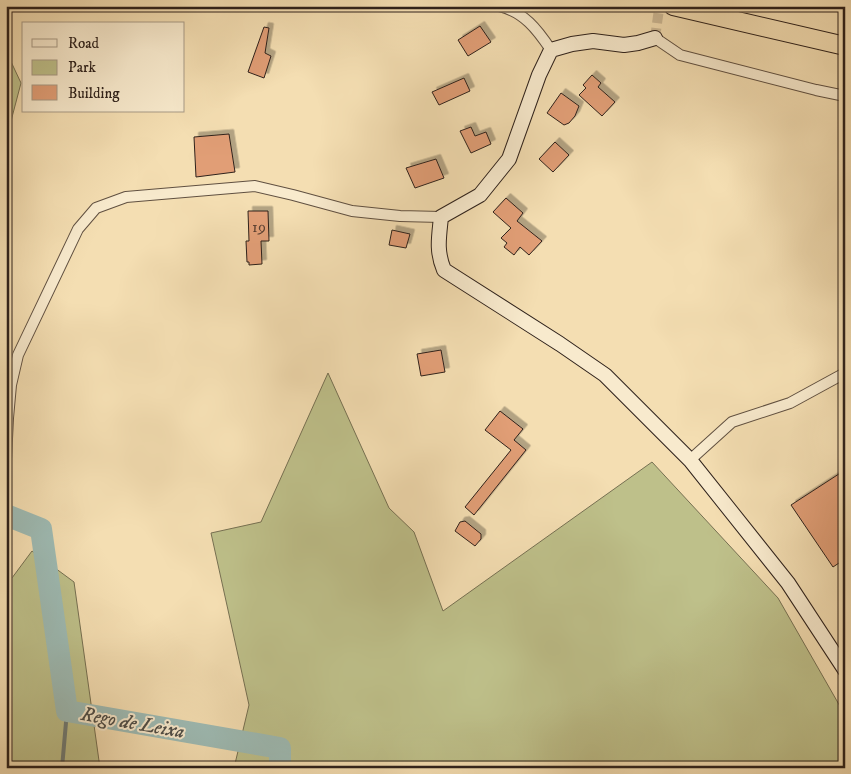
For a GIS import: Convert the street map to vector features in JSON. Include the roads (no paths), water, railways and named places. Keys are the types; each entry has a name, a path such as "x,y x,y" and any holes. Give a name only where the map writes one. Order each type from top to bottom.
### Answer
{"highway":[{"path":"673,6 845,46"}],"street":[{"path":"499,6 524,17 551,50"},
{"path":"6,459 11,384 18,355 78,229 96,208 126,197 254,186 352,211 400,216 441,217 480,195 509,159 539,75 551,50 572,44 593,41 624,45 638,44 654,38 680,55 845,96"},
{"path":"441,217 438,244 440,260 444,270 605,375 690,460 788,583 845,670"},
{"path":"690,460 732,422 790,403 845,373"}],"waterway":[{"name":"Rego de Leixa","path":"6,515 41,529 67,711 280,748 280,768"},
{"path":"62,768 67,711"}],"tunnel":[{"path":"655,38 659,9 657,6"}]}
